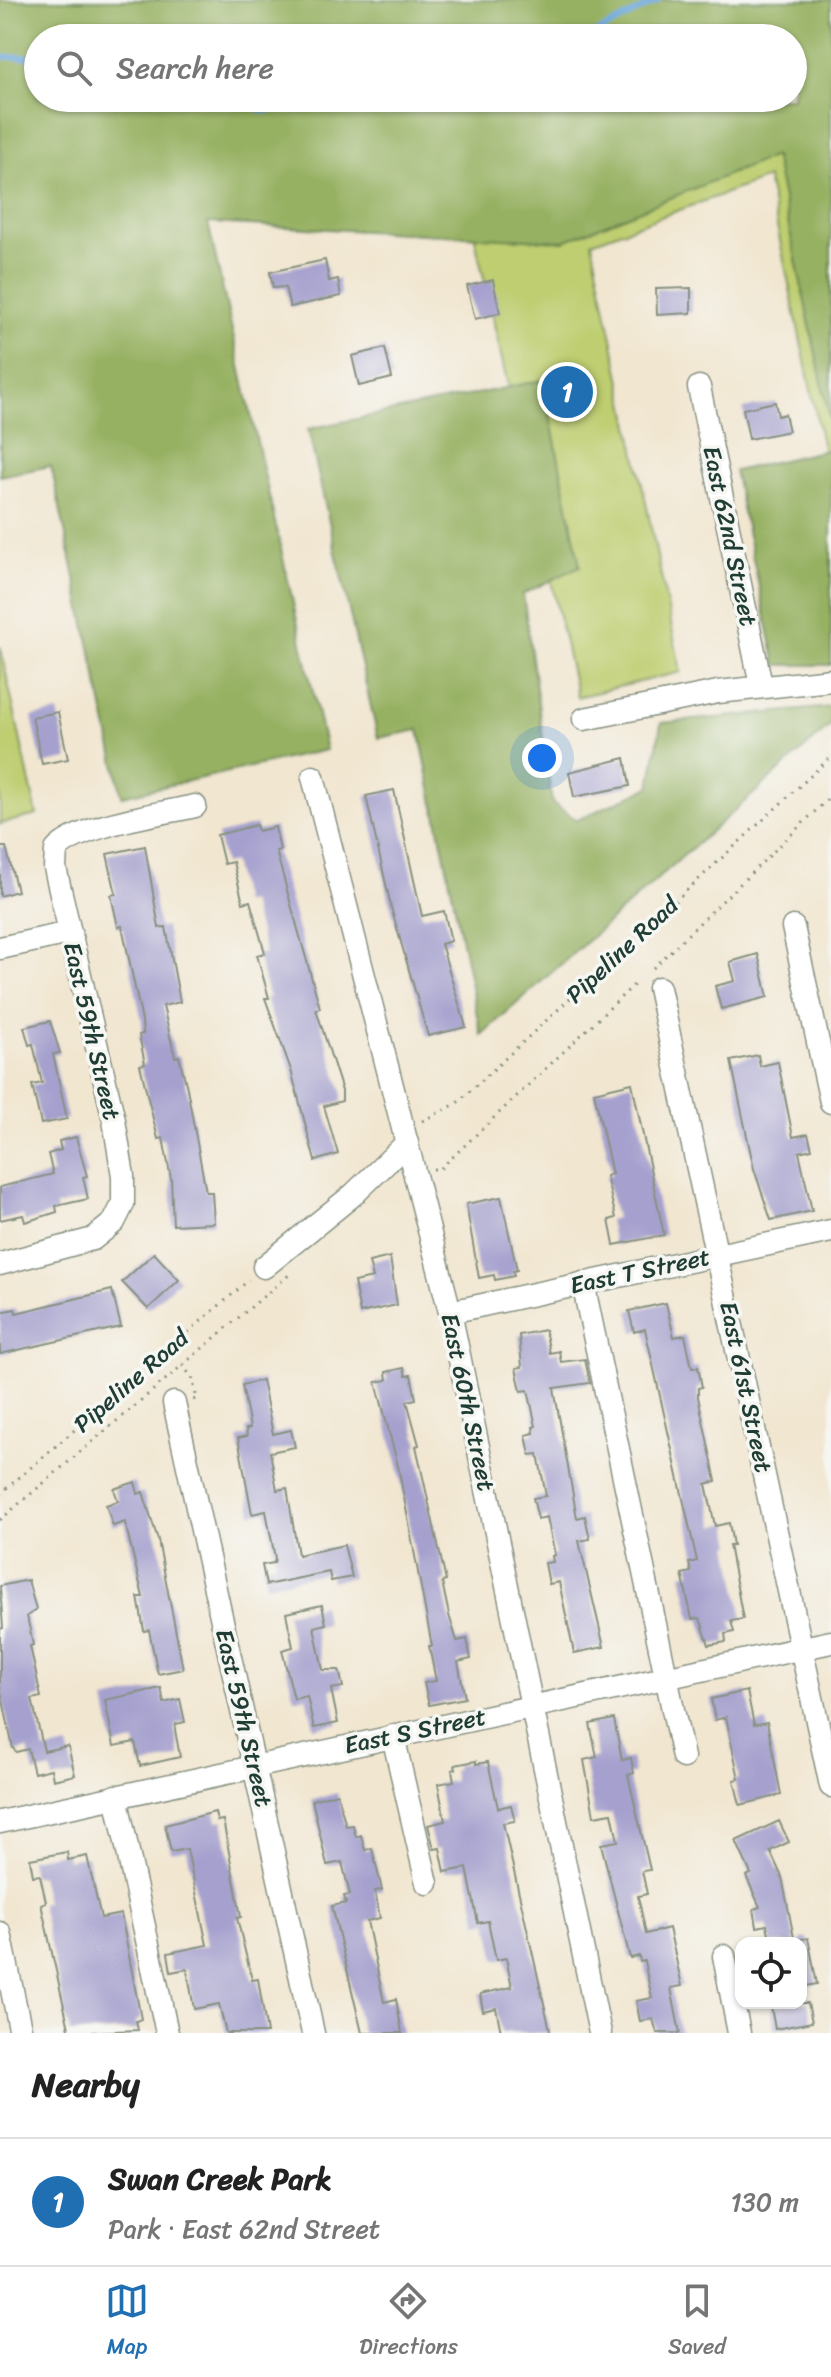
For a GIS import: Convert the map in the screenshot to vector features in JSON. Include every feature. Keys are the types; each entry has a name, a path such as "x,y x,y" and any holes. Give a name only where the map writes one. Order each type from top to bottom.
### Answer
{"street":[{"name":"East 62nd Street","path":"699,387 761,685"},
{"path":"584,719 761,685 831,680"},
{"name":"East 60th Street","path":"313,777 450,1312 600,2033"},
{"name":"East 59th Street","path":"0,1264 77,1246 100,1235 114,1222 123,1204 123,1176 114,1120 69,933 54,858 56,850 64,842 195,806"},
{"path":"793,927 831,1102"},
{"path":"0,948 69,933"},
{"name":"East 61st Street","path":"659,988 831,1786"},
{"path":"264,1267 354,1194 405,1134"},
{"name":"East T Street","path":"450,1312 831,1231"},
{"path":"583,1283 683,1757"},
{"name":"East 59th Street","path":"174,1403 313,2033"},
{"name":"East S Street","path":"0,1822 831,1642"},
{"path":"393,1736 427,1883"},
{"path":"116,1796 167,2033"},
{"path":"0,1933 21,2033"},
{"path":"724,1956 739,2033"}],"path":[{"name":"Pipeline Road","path":"405,1134 456,1104 831,757"},
{"name":"Pipeline Road","path":"0,1494 264,1267"}],"green space":[{"path":"0,0 831,0 831,487 767,178 592,242 681,672 577,697 474,234 211,215 0,226"},
{"path":"0,0 831,0 831,425 774,156 564,241 208,223 326,750 122,796 51,466 0,476"},
{"path":"543,380 580,566 523,594 552,803 577,820 650,787 661,723 831,707 831,725 481,1035 419,730 378,738 308,429"},
{"path":"831,449 831,665 776,665 734,471"},
{"path":"0,646 37,815 0,824"}],"building":[{"path":"325,260 329,281 338,279 341,296 290,307 285,287 273,288 270,272"},
{"path":"493,280 500,313 475,319 467,286"},
{"path":"691,288 691,313 657,315 656,289"},
{"path":"385,348 392,378 359,386 352,356"},
{"path":"775,402 778,416 785,414 789,431 749,439 743,409"},
{"path":"58,712 68,759 42,764 32,717"},
{"path":"625,758 630,786 574,797 569,772"},
{"path":"394,790 422,916 444,911 451,941 441,944 466,1027 428,1036 392,911 366,796"},
{"path":"256,825 258,831 275,827 280,850 276,851 320,1008 316,1009 342,1091 342,1101 324,1106 338,1154 315,1161 291,1070 265,998 269,998 257,955 265,953 250,901 243,903 233,862 224,864 217,835"},
{"path":"145,846 159,928 166,927 180,1002 163,1006 175,1057 179,1056 187,1088 206,1192 212,1192 214,1223 173,1225 171,1179 163,1138 158,1139 140,1065 145,1064 139,1035 143,1034 142,1021 122,926 118,927 111,895 116,894 107,854"},
{"path":"0,847 6,847 17,891 0,896"},
{"path":"758,954 768,997 721,1009 715,986 735,981 730,962"},
{"path":"50,1021 60,1053 53,1054 67,1119 41,1124 32,1085 42,1083 33,1044 29,1045 24,1027"},
{"path":"758,1055 760,1066 778,1062 793,1137 808,1134 812,1149 799,1152 812,1211 771,1220 754,1169 731,1061"},
{"path":"632,1083 664,1235 614,1245 609,1220 616,1218 606,1176 612,1174 594,1092"},
{"path":"76,1137 87,1176 83,1177 88,1199 56,1206 57,1212 25,1222 23,1215 0,1220 0,1187 53,1174 48,1154 61,1150 59,1141"},
{"path":"501,1197 517,1270 513,1271 514,1276 495,1280 494,1275 479,1278 466,1204"},
{"path":"154,1253 179,1280 148,1309 122,1282"},
{"path":"390,1257 397,1305 360,1313 354,1282 373,1278 369,1262"},
{"path":"112,1290 121,1327 0,1354 0,1312 15,1309 16,1313"},
{"path":"666,1303 674,1337 685,1335 692,1368 698,1367 702,1387 698,1388 698,1397 716,1481 706,1484 715,1526 729,1523 733,1545 729,1545 743,1619 731,1621 734,1632 725,1634 726,1642 709,1645 700,1618 692,1619 682,1574 691,1572 689,1563 697,1561 645,1329 634,1332 629,1311"},
{"path":"545,1330 550,1353 559,1351 561,1362 585,1359 590,1383 554,1388 577,1518 585,1516 590,1539 579,1541 604,1647 574,1653 559,1582 549,1584 545,1563 553,1562 552,1556 555,1555 547,1517 538,1519 533,1498 546,1496 538,1454 530,1455 526,1435 534,1433 533,1427 536,1426 528,1390 521,1391 516,1368 522,1367 519,1335"},
{"path":"404,1368 406,1376 411,1375 416,1399 407,1401 419,1445 416,1446 446,1581 442,1582 449,1615 457,1641 467,1639 471,1659 458,1662 465,1698 429,1705 424,1683 436,1681 429,1646 432,1646 398,1466 376,1382 387,1380 386,1372"},
{"path":"262,1380 273,1434 291,1430 295,1447 270,1452 277,1490 287,1488 298,1555 344,1545 352,1577 331,1581 329,1572 266,1585 262,1565 274,1563 275,1558 266,1511 252,1514 238,1438 247,1436 246,1429 250,1428 242,1385"},
{"path":"135,1482 138,1494 143,1492 158,1540 183,1669 158,1674 149,1630 144,1631 138,1597 143,1597 125,1522 113,1526 106,1505 118,1501 114,1489"},
{"path":"28,1580 36,1610 27,1616 33,1645 30,1646 41,1697 32,1699 44,1751 68,1746 75,1775 53,1780 51,1769 34,1773 28,1749 16,1752 13,1748 0,1686 0,1629 3,1628 0,1586"},
{"path":"322,1605 326,1624 314,1627 323,1670 339,1670 343,1687 331,1689 338,1723 314,1728 307,1696 294,1699 282,1650 293,1647 286,1613"},
{"path":"161,1688 164,1703 180,1699 185,1722 176,1724 175,1730 180,1757 140,1766 135,1742 114,1746 105,1700"},
{"path":"747,1691 754,1725 767,1722 781,1795 740,1805 734,1780 739,1779 726,1717 715,1720 711,1699"},
{"path":"614,1719 622,1760 631,1758 634,1773 628,1775 650,1870 642,1871 647,1894 638,1896 646,1934 669,1928 682,1986 671,1988 680,2033 657,2033 653,2019 640,2021 636,2001 652,1998 644,1961 640,1962 639,1956 630,1958 601,1844 618,1841 612,1813 594,1816 584,1760 597,1757 590,1724"},
{"path":"476,1761 476,1764 488,1762 498,1808 511,1805 515,1821 503,1823 550,2030 548,2033 501,2032 496,2008 483,2011 480,1994 512,1987 506,1958 496,1960 488,1921 478,1923 467,1868 445,1872 440,1848 434,1849 428,1825 445,1821 438,1784 454,1781 452,1770 456,1769 455,1765"},
{"path":"337,1793 346,1826 353,1825 356,1837 361,1835 365,1850 372,1848 382,1890 375,1891 380,1918 367,1921 384,2002 396,1999 402,2033 362,2033 332,1906 346,1903 344,1896 350,1895 342,1862 327,1865 312,1800"},
{"path":"215,1812 217,1821 223,1820 241,1917 237,1918 252,1980 258,1979 267,2033 226,2033 219,2004 194,2009 187,1969 171,1972 168,1953 207,1945 187,1849 171,1852 165,1825"},
{"path":"779,1821 789,1842 770,1851 782,1877 794,1937 770,1937 767,1925 757,1927 754,1909 760,1907 746,1876 751,1874 736,1841"},
{"path":"67,1852 68,1860 87,1856 101,1918 121,1914 141,2019 136,2021 138,2030 70,2033 41,1904 46,1902 40,1875 33,1876 30,1859"},
{"path":"807,1938 817,1984 807,1986"},
{"path":"808,2003 812,2022 775,2029 771,2009 807,2009"}],"waterway":[{"path":"614,24 659,0"},
{"path":"0,57 24,57"}],"place":[{"name":"Swan Creek Park","path":"567,392"}]}
